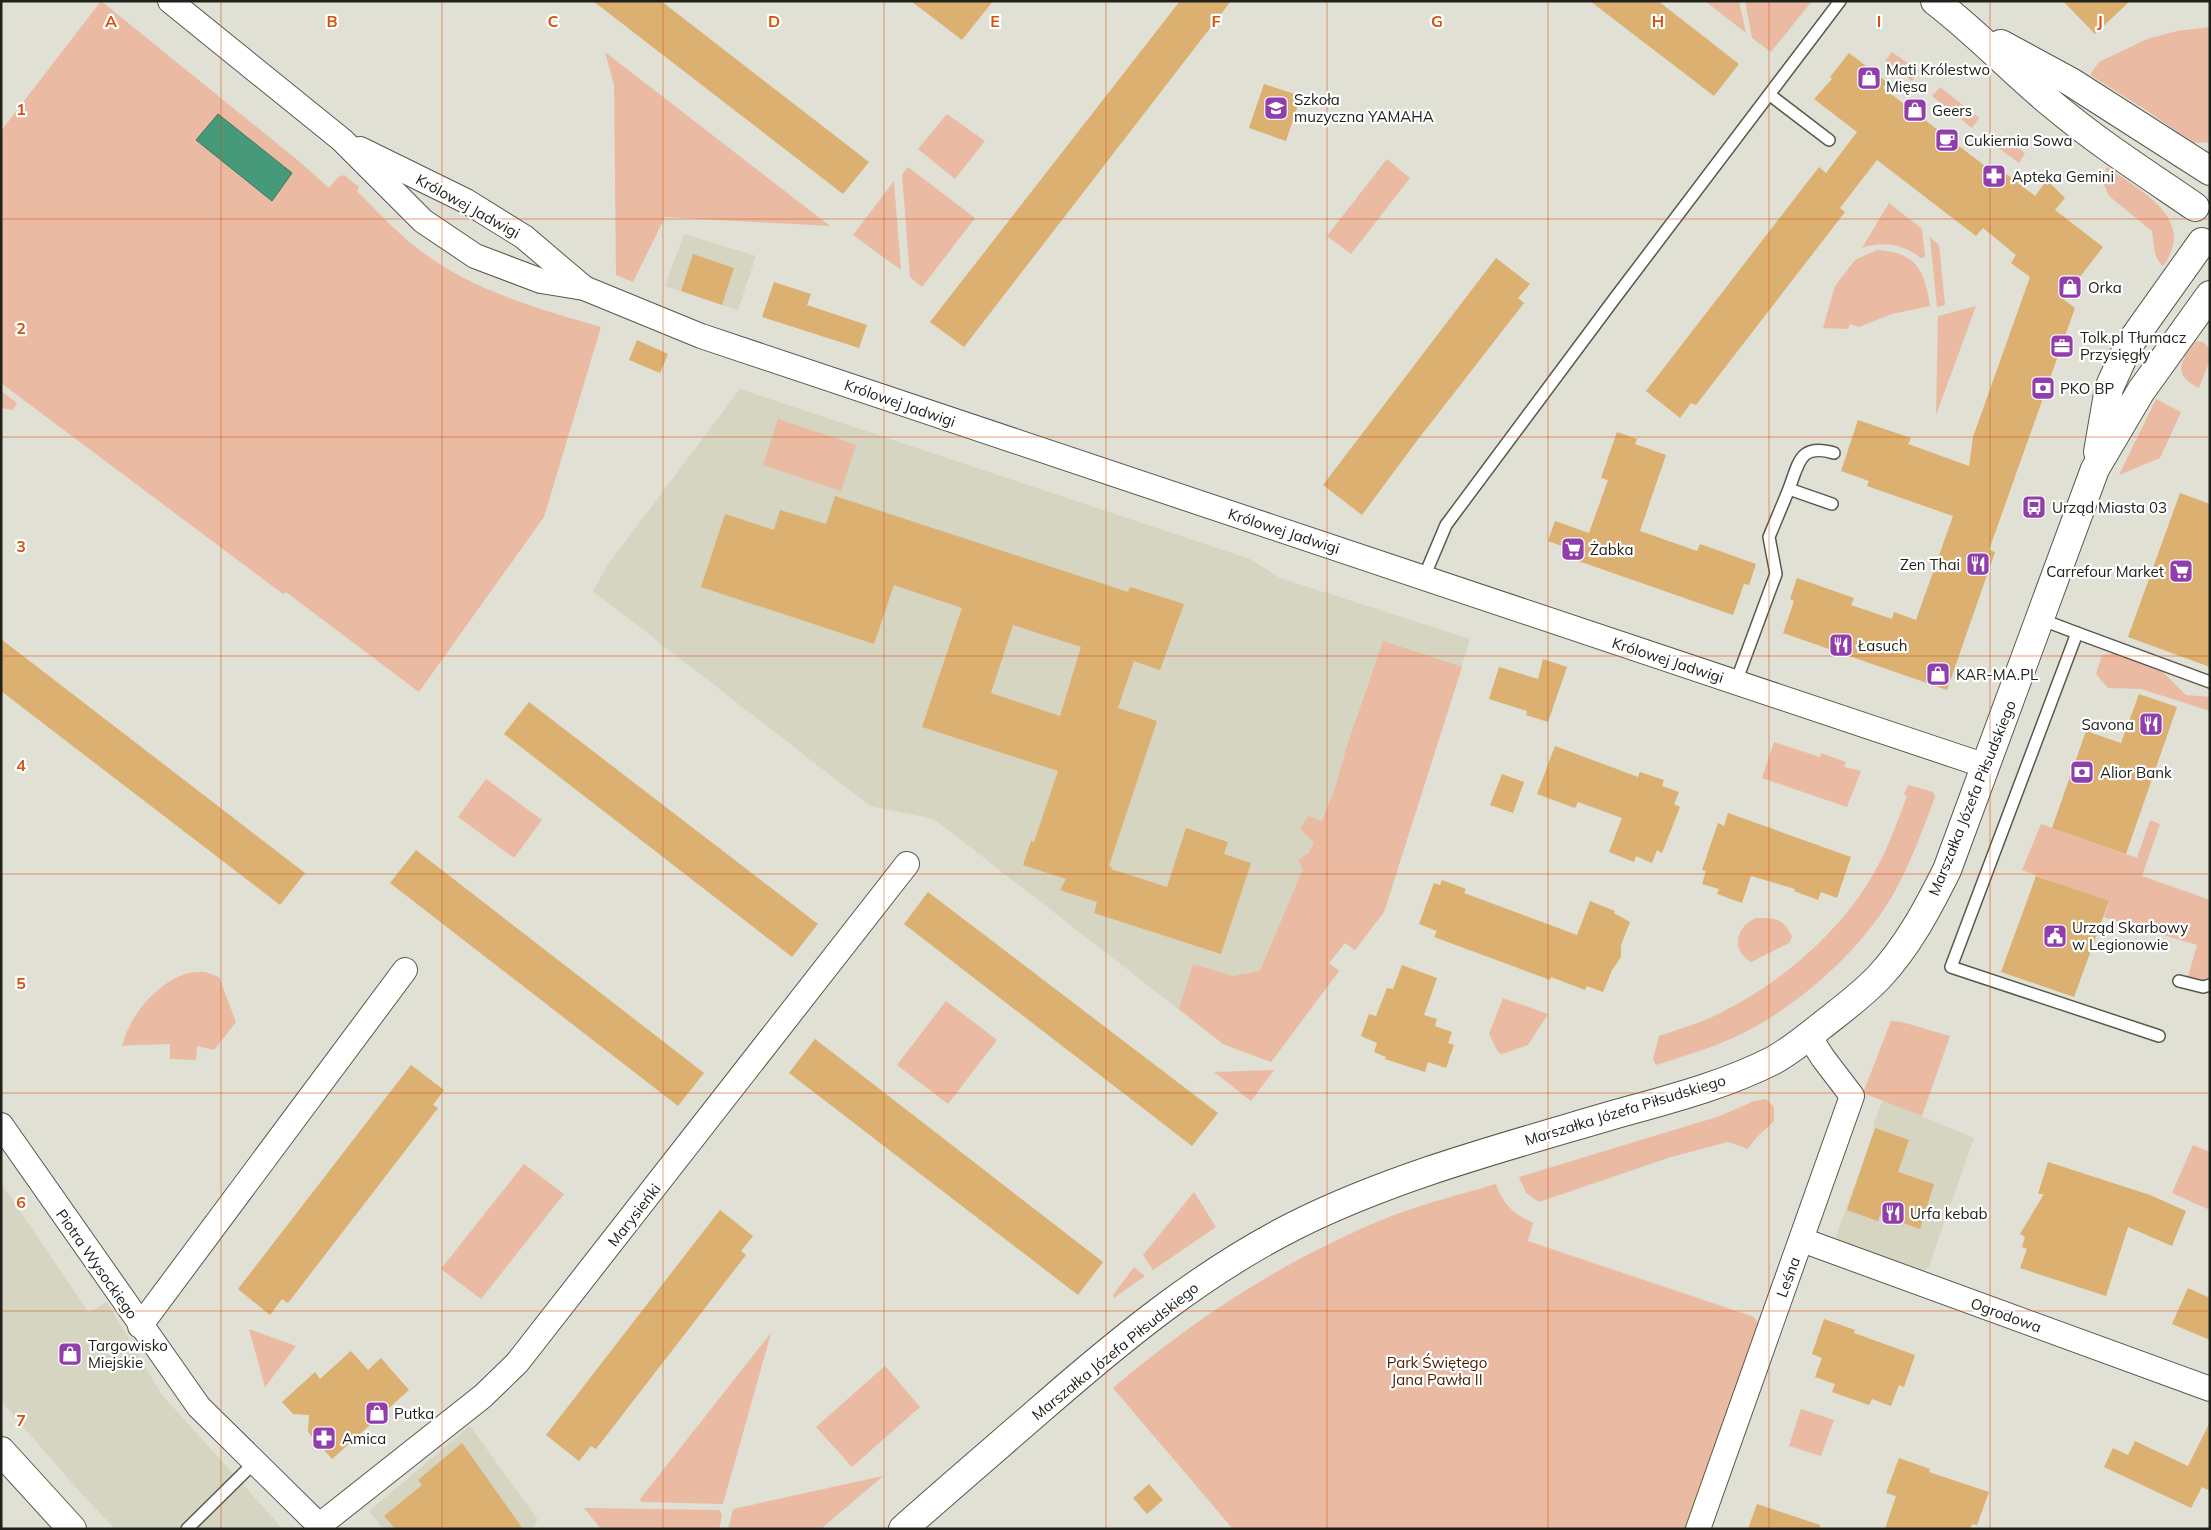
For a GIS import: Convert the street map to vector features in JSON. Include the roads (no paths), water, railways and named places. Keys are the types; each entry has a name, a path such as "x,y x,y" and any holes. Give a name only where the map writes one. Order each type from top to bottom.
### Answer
{"street":[{"name":"Królowej Jadwigi","path":"170,1 342,140 423,221 475,256 541,281 584,288 701,336 1986,766"},
{"path":"1935,1 1967,26 2053,104 2109,147 2194,207"},
{"path":"1967,26 2071,82 2210,172 2200,188 2194,207 2195,221 2206,247"},
{"name":"Królowej Jadwigi","path":"342,140 466,202 524,237 584,288"},
{"name":"Marszałka Józefa Piłsudskiego","path":"2096,469 2109,388 2128,346 2206,247"},
{"name":"Marszałka Józefa Piłsudskiego","path":"903,1529 1104,1356 1187,1291 1246,1252 1305,1221 1417,1176 1498,1149 1711,1086 1775,1059 1809,1036 1853,1001 1879,977 1922,919 1946,870 2096,469 2141,391 2210,295"},
{"name":"Marysieńki","path":"322,1527 483,1396 517,1363 907,864"},
{"path":"140,1326 405,970"},
{"name":"Leśna","path":"1698,1529 1852,1096 1809,1036"},
{"name":"Piotra Wysockiego","path":"1,1125 140,1326 199,1407 322,1527"},
{"name":"Ogrodowa","path":"1802,1240 2210,1389"},
{"path":"1,1452 72,1529"}],"lane":[{"path":"1424,578 1446,525 1618,292 1840,1"},
{"path":"1770,95 1830,140"},
{"path":"1736,682 1776,574 1769,537 1801,458 1810,450 1821,449 1834,453"},
{"path":"1789,489 1832,504"},
{"path":"2040,620 2210,682"},
{"path":"2077,634 1951,966 2159,1036"},
{"path":"2179,982 2203,987 2210,985"},
{"path":"187,1529 255,1462"}],"place":[{"name":"Mati Królestwo Mięsa","path":"1869,78"},
{"name":"Szkoła muzyczna YAMAHA","path":"1276,108"},
{"name":"Geers","path":"1915,110"},
{"name":"Cukiernia Sowa","path":"1947,140"},
{"name":"Apteka Gemini","path":"1994,176"},
{"name":"Orka","path":"2070,287"},
{"name":"Tolk.pl Tłumacz Przysięgły","path":"2062,346"},
{"name":"PKO BP","path":"2043,388"},
{"name":"Urząd Miasta 03","path":"2034,507"},
{"name":"Żabka","path":"1573,549"},
{"name":"Zen Thai","path":"1978,564"},
{"name":"Carrefour Market","path":"2181,571"},
{"name":"Łasuch","path":"1841,645"},
{"name":"KAR-MA.PL","path":"1938,674"},
{"name":"Savona","path":"2151,724"},
{"name":"Alior Bank","path":"2082,772"},
{"name":"Urząd Skarbowy w Legionowie","path":"2055,936"},
{"name":"Urfa kebab","path":"1893,1213"},
{"name":"Targowisko Miejskie","path":"70,1354"},
{"name":"Putka","path":"377,1413"},
{"name":"Amica","path":"324,1438"}],"park label":[{"name":"Park Świętego Jana Pawła II","path":"1437,1370"}]}
